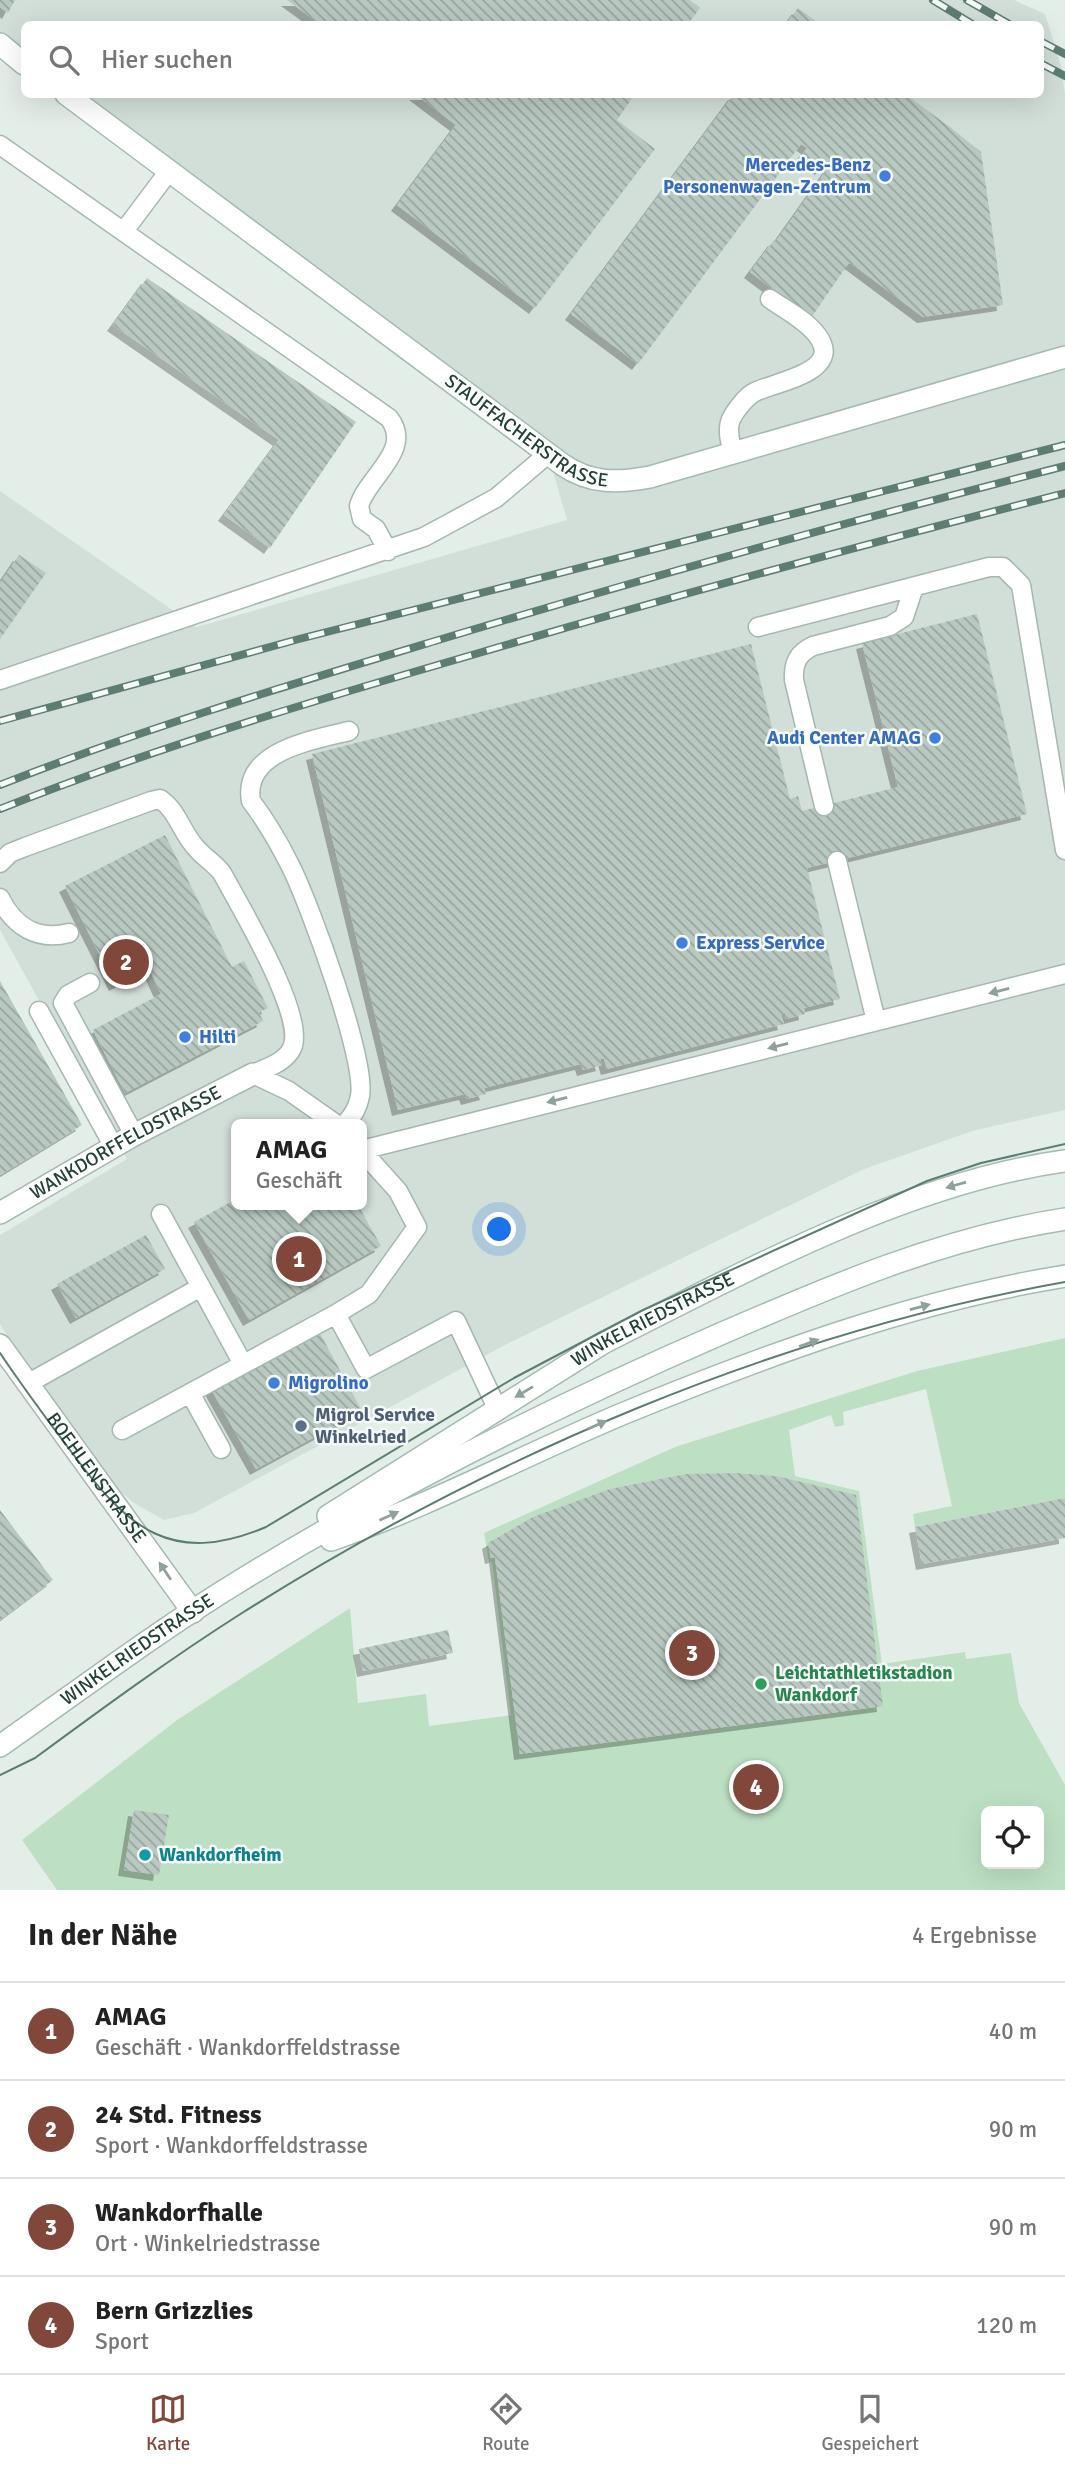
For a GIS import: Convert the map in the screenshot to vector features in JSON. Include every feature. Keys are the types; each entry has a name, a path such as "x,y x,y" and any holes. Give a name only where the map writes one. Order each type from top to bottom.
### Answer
{"main road":[{"path":"0,44 21,62"},
{"name":"STAUFFACHERSTRASSE","path":"71,98 579,475 607,482 650,477 1065,358"},
{"name":"WANKDORFFELDSTRASSE","path":"0,1213 134,1135 253,1074"},
{"name":"WINKELRIEDSTRASSE","path":"279,1557 335,1510 603,1343 872,1216 950,1187 1022,1167 1065,1161"},
{"name":"WINKELRIEDSTRASSE","path":"0,1746 193,1612 279,1557 509,1431 811,1294 908,1257 1001,1231 1065,1219"},
{"name":"WINKELRIEDSTRASSE","path":"279,1557 348,1534 627,1412 842,1331 916,1308 1005,1286 1065,1276"},
{"name":"BOEHLENSTRASSE","path":"0,1345 193,1612"}],"lane":[{"path":"0,145 389,418 398,436 395,449 359,506 362,519 376,529 387,551"},
{"path":"124,231 169,171"},
{"path":"733,454 729,433 731,420 749,396 809,372 822,355 821,343 814,331 770,299"},
{"path":"0,680 387,551 471,514 496,498 548,454"},
{"path":"758,627 989,567 1003,567 1021,585 1065,850"},
{"path":"824,806 794,680 795,662 806,649 813,646 890,626 904,617 914,587"},
{"path":"349,731 297,745 271,757 255,774 250,792 251,801 291,867 351,1034 359,1068 360,1095 354,1115 350,1119"},
{"path":"0,863 10,853 151,801 160,799 168,805 198,851 211,859 222,873 291,1008 296,1035 292,1049 280,1062 253,1074"},
{"path":"837,861 876,1021"},
{"path":"0,898 27,930 49,938 69,933"},
{"path":"367,1150 1065,974"},
{"path":"90,983 68,995 63,1003 134,1135"},
{"path":"39,1011 114,1147"},
{"path":"253,1074 289,1091 329,1119"},
{"path":"122,1430 369,1294 417,1227 398,1191 367,1157"},
{"path":"161,1214 243,1364"},
{"path":"27,1384 201,1287"},
{"path":"336,1314 366,1368 456,1321 497,1408"},
{"path":"190,1393 221,1449"}],"shaded area":[{"path":"0,0 1014,0 1045,14 1061,66 1065,94 1065,1110 972,1131 862,1170 505,1345 194,1513 164,1520 134,1503 121,1492 41,1387 0,1324 0,1235 127,1159 0,930 0,491 197,627 567,520 548,454 70,98 1044,98 1044,21 21,21 21,62 0,44"}],"green space":[{"name":"Leichtathletikstadion Wankdorf","path":"1065,1338 1065,1498 915,1527 913,1514 952,1506 926,1389 843,1412 844,1425 835,1427 831,1415 789,1430 795,1476 859,1491 882,1664 965,1652 966,1659 1011,1653 1019,1703 1065,1785 1065,1890 57,1890 22,1840 177,1720 350,1608 358,1703 426,1694 429,1726 511,1715 492,1562 489,1562 484,1533 675,1447 917,1371"}],"building":[{"path":"0,0 15,0 8,13 0,7"},
{"path":"287,0 690,0 700,8 690,21 316,21"},
{"path":"798,8 816,21 788,21"},
{"path":"420,98 632,98 617,120 655,149 535,308 397,205 456,125"},
{"path":"731,98 910,98 981,152 1003,305 923,317 852,264 848,264 811,318 750,272 774,240 776,241 830,165 826,162 821,169 802,155 807,148 801,144 638,364 571,314"},
{"path":"147,278 356,422 270,548 224,515 279,440 113,325"},
{"path":"19,555 46,573 0,639 0,583"},
{"path":"977,614 1027,814 807,868 840,999 804,1008 805,1014 786,1019 785,1013 781,1014 784,1024 607,1069 604,1059 600,1059 602,1065 583,1070 581,1064 484,1088 486,1094 467,1099 465,1094 398,1110 312,754 751,644 790,799 798,796 802,811 898,787 862,643"},
{"path":"165,835 232,967 244,961 268,1008 259,1012 263,1021 125,1093 93,1030 161,994 149,968 115,985 65,886"},
{"path":"0,981 82,1125 0,1175"},
{"path":"231,1202 231,1210 361,1210 381,1246 249,1320 194,1222"},
{"path":"146,1235 165,1269 76,1318 57,1284"},
{"path":"317,1328 362,1411 256,1469 210,1387"},
{"path":"686,1474 776,1476 856,1495 883,1706 520,1754 495,1557 491,1558 488,1543 533,1517 610,1489"},
{"path":"1065,1498 1065,1538 922,1564 915,1527"},
{"path":"0,1510 53,1580 0,1620"},
{"path":"448,1630 453,1653 363,1671 359,1649"},
{"name":"Wankdorfheim","path":"134,1810 169,1815 159,1875 124,1870"}],"tram line":[{"path":"0,1353 93,1480 133,1520 154,1533 178,1541 204,1543 233,1538 266,1527 514,1378 643,1310 927,1181 981,1163 1065,1144"},
{"path":"0,1775 35,1758 242,1613 435,1502 536,1453 638,1408 743,1368 849,1333 956,1305 1065,1282"}],"railway":[{"path":"933,0 967,21"},
{"path":"967,0 1004,21"},
{"path":"1044,43 1065,54"},
{"path":"1044,65 1065,76"},
{"path":"0,721 299,639 1065,445"},
{"path":"0,785 162,726 435,641 749,550 1065,466"},
{"path":"0,809 234,726 353,690 842,551 1065,493"}],"place":[{"name":"Mercedes-Benz Personenwagen-Zentrum","path":"885,176"},
{"name":"Audi Center AMAG","path":"935,738"},
{"name":"Express Service","path":"682,943"},
{"name":"24 Std. Fitness","path":"126,962"},
{"name":"Hilti","path":"185,1037"},
{"name":"AMAG","path":"299,1259"},
{"name":"Migrolino","path":"274,1383"},
{"name":"Migrol Service Winkelried","path":"301,1426"},
{"name":"Wankdorfhalle","path":"692,1653"},
{"name":"Leichtathletikstadion Wankdorf","path":"761,1684"},
{"name":"Bern Grizzlies","path":"756,1787"},
{"name":"Wankdorfheim","path":"145,1855"}]}
